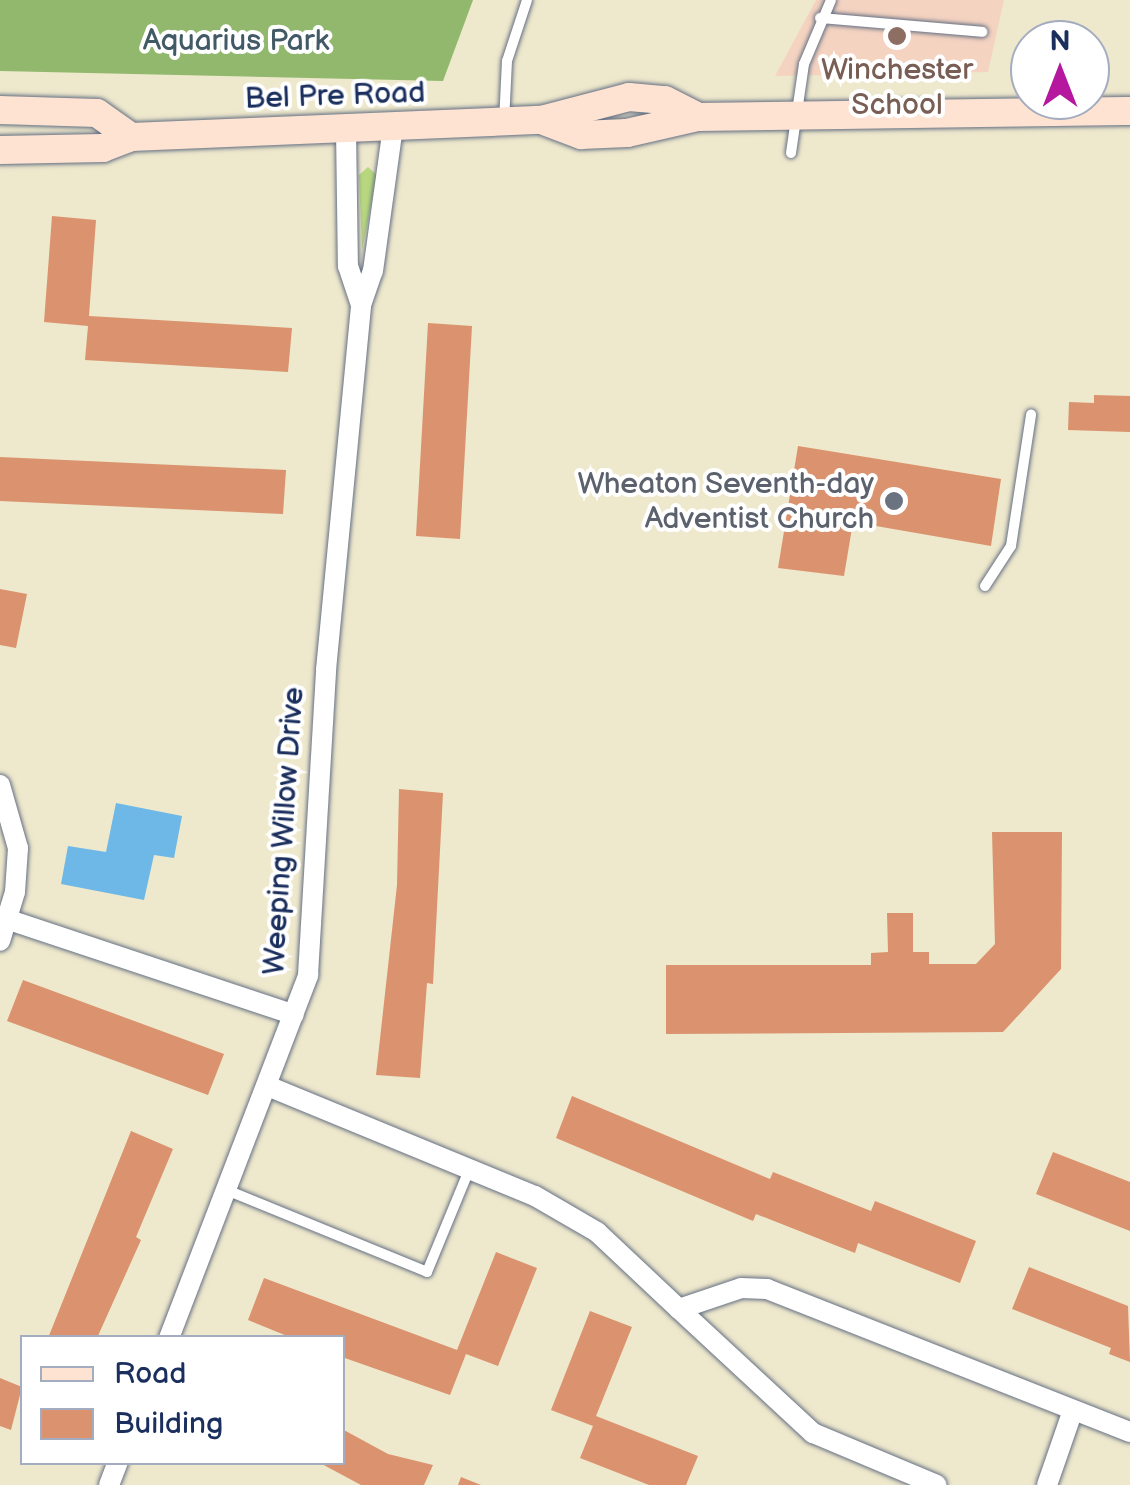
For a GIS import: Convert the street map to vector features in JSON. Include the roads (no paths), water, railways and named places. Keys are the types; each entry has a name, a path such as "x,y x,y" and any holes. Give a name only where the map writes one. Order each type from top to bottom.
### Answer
{"main road":[{"name":"Bel Pre Road","path":"0,150 103,148 130,137 542,120 629,97 666,100 698,117 1130,111"},
{"path":"0,110 98,114 130,137"}],"street":[{"name":"Weeping Willow Drive","path":"170,1335 270,1087 308,975 326,670 361,305 373,271 393,126"},
{"name":"Weeping Willow Drive","path":"346,129 348,266 361,305"},
{"path":"0,785 18,848 9,920 0,941"},
{"path":"9,920 294,1015"},
{"path":"270,1087 470,1168 597,1232 813,1433 937,1485"},
{"path":"679,1309 740,1288 767,1290 1130,1432"},
{"path":"1047,1485 1073,1410"}],"lane":[{"path":"504,123 507,60 527,0"},
{"path":"791,154 795,117 820,18 832,0"},
{"path":"820,18 982,32"},
{"path":"985,586 1011,546 1031,414"},
{"path":"229,1191 426,1272 470,1168"}],"water":[{"path":"116,803 182,816 174,858 154,855 144,900 61,884 68,846 106,852"}],"place":[{"name":"Winchester School","path":"897,36"},
{"name":"Wheaton Seventh-day Adventist Church","path":"894,501"}],"park label":[{"name":"Aquarius Park","path":"236,41"}]}
